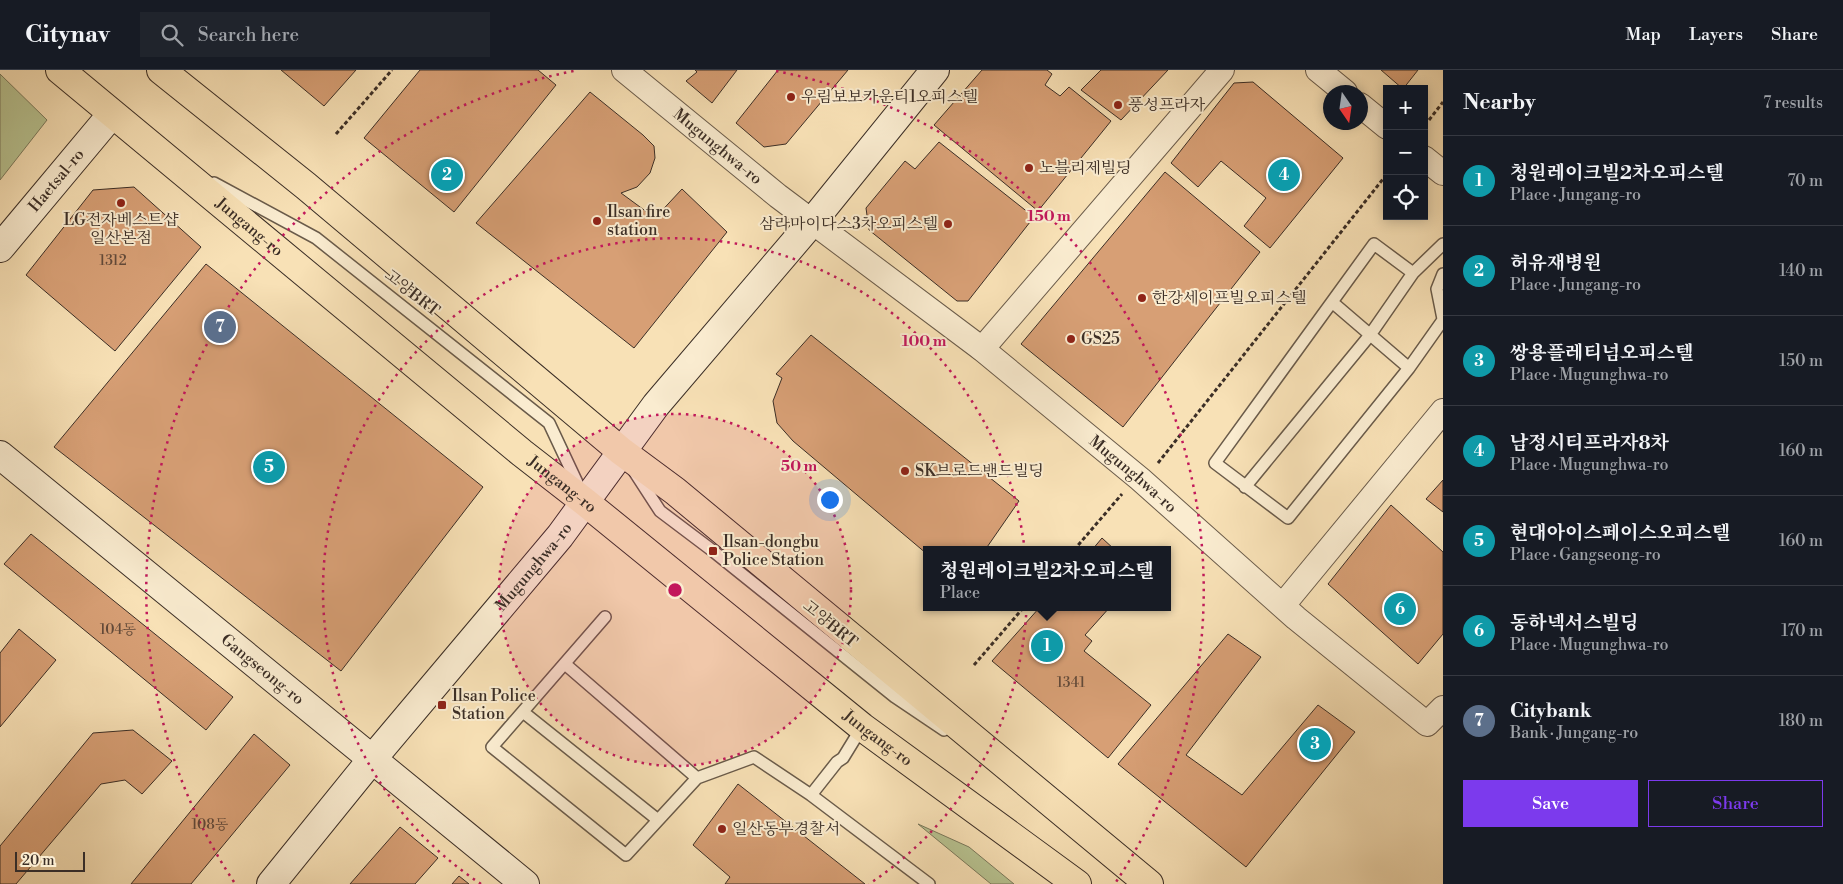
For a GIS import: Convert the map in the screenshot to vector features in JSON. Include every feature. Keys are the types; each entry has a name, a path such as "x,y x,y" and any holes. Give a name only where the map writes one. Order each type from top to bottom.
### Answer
{"main road":[{"name":"Jungang-ro","path":"60,70 522,453 586,502 862,727 1077,884"},
{"path":"161,70 306,186 621,451 675,491 1149,884"},
{"name":"Mugunghwa-ro","path":"271,884 372,758 560,536 656,405 812,222 935,70"},
{"name":"Haetsal-ro","path":"0,248 112,114"},
{"name":"Gangseong-ro","path":"0,455 525,884"}],"street":[{"name":"Mugunghwa-ro","path":"624,70 649,78 778,196 982,349 1140,479 1296,618 1427,724 1443,708"},
{"path":"982,349 1222,70"},
{"path":"1318,70 1336,85"},
{"path":"1368,112 1383,124"},
{"path":"1428,161 1443,173"},
{"path":"1283,605 1443,411"}],"lane":[{"name":"고양BRT","path":"170,160 316,238 549,423 586,502"},
{"path":"1413,273 1374,244 1215,463 1288,518 1409,368 1443,319 1437,290 1443,274"},
{"path":"1245,487 1370,335 1413,273 1443,244"},
{"path":"1332,302 1409,368"},
{"path":"605,617 492,747 626,855 697,778 754,757 811,795 930,884"},
{"path":"565,664 697,778"},
{"path":"523,712 658,820"},
{"path":"811,795 837,762 843,758 862,727"}],"path":[{"path":"336,134 392,70"},
{"path":"1429,120 1443,102"},
{"path":"1154,468 1386,175"},
{"path":"1078,546 1123,494"},
{"path":"974,666 1021,611"}],"green space":[{"path":"0,74 47,120 0,180"},
{"path":"918,824 969,847 1014,884 991,884"}],"building":[{"path":"281,70 356,70 324,106"},
{"path":"420,70 538,70 556,85 454,212 364,138"},
{"path":"695,70 737,70 712,103 686,81 697,72"},
{"name":"우림보보카운티1오피스텔","path":"778,70 848,70 786,144 764,147 736,123"},
{"name":"노블리제빌딩","path":"982,70 1047,70 1052,74 1045,85 1060,96 1069,87 1111,121 1038,211 934,125"},
{"name":"풍성프라자","path":"1101,70 1168,70 1121,120 1081,90"},
{"path":"1381,70 1418,70 1406,85 1398,85"},
{"path":"1253,82 1343,158 1270,248 1244,226 1266,198 1221,161 1198,187 1171,163 1234,83"},
{"name":"Ilsan fire station","path":"590,92 654,146 655,158 650,173 637,187 621,193 655,218 682,189 727,232 634,348 476,223"},
{"name":"삼라마이다스3차오피스텔","path":"939,142 1034,217 968,301 957,301 869,230 866,208 905,161 915,169"},
{"name":"한강세이프빌오피스텔","path":"1165,172 1260,252 1123,427 1021,344"},
{"path":"134,187 201,247 115,351 26,275 93,190"},
{"path":"206,264 483,487 341,671 54,447"},
{"name":"SK브로드밴드빌딩","path":"811,335 1019,501 988,546 923,546 923,551 793,441 777,423 773,401 782,378 776,374"},
{"path":"1443,480 1443,512 1426,499"},
{"path":"1391,505 1443,552 1443,634 1418,664 1328,584"},
{"path":"31,534 233,697 206,730 4,564"},
{"path":"1102,538 1111,546 1095,546"},
{"path":"1036,611 1106,611 1085,635 1092,641 1084,651 1151,705 1108,758 992,661"},
{"path":"19,629 56,660 0,727 0,653"},
{"path":"1228,634 1261,657 1186,755 1242,795 1318,705 1355,732 1246,867 1118,764"},
{"path":"133,730 172,761 142,794 125,780 101,784 16,884 0,884 0,846 93,733"},
{"path":"254,734 290,765 191,884 131,884"},
{"path":"738,784 865,884 725,884 730,877 693,845"},
{"path":"400,827 438,858 415,884 350,884"},
{"path":"459,876 469,884 452,884"}],"place":[{"name":"우림보보카운티1오피스텔","path":"791,97"},
{"name":"풍성프라자","path":"1118,105"},
{"name":"노블리제빌딩","path":"1029,168"},
{"name":"허유재병원","path":"447,175"},
{"name":"남정시티프라자8차","path":"1284,175"},
{"name":"LG전자베스트샵 일산본점","path":"121,203"},
{"name":"Ilsan fire station","path":"597,221"},
{"name":"삼라마이다스3차오피스텔","path":"948,224"},
{"name":"한강세이프빌오피스텔","path":"1142,298"},
{"name":"Citybank","path":"220,327"},
{"name":"GS25","path":"1071,339"},
{"name":"현대아이스페이스오피스텔","path":"269,467"},
{"name":"SK브로드밴드빌딩","path":"905,471"},
{"name":"Ilsan-dongbu Police Station","path":"713,551"},
{"name":"동하넥서스빌딩","path":"1400,609"},
{"name":"청원레이크빌2차오피스텔","path":"1047,646"},
{"name":"Ilsan Police Station","path":"442,705"},
{"name":"쌍용플레티넘오피스텔","path":"1315,744"},
{"name":"일산동부경찰서","path":"722,829"}]}
